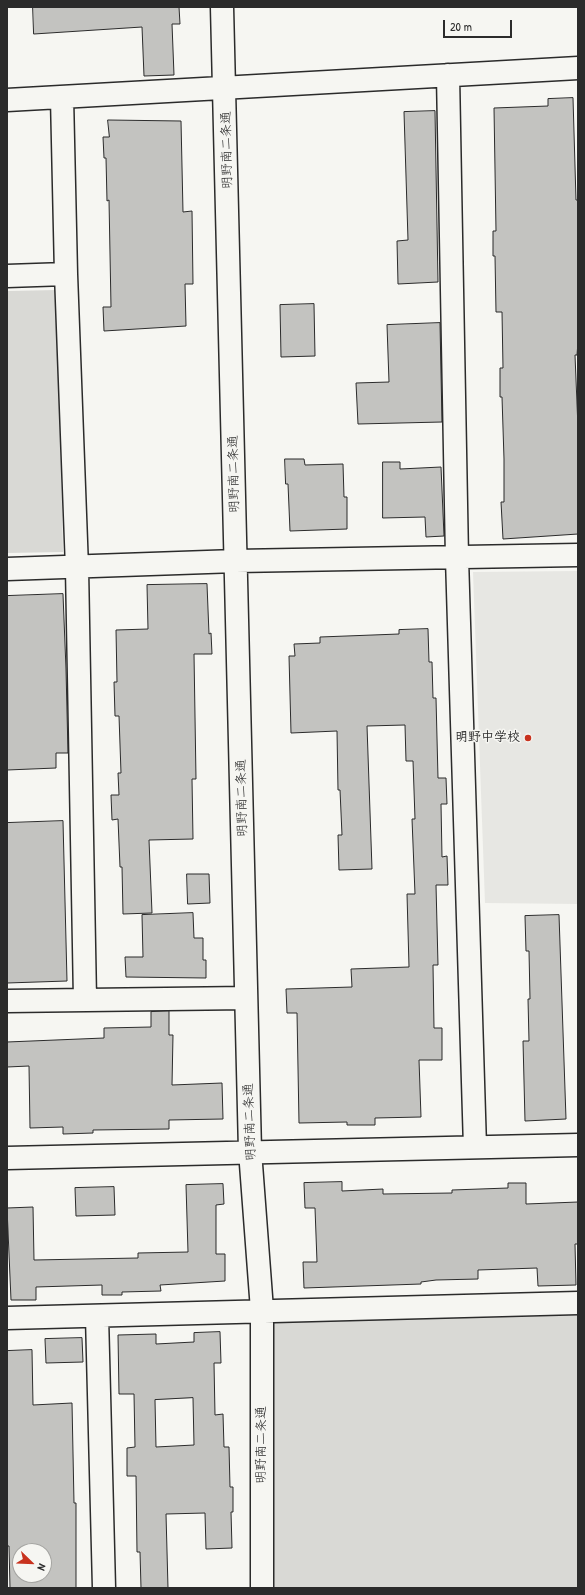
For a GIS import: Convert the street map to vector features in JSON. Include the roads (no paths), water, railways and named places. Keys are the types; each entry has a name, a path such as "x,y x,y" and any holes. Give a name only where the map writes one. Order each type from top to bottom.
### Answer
{"street":[{"name":"明野南二条通","path":"222,7 250,1151 262,1310 262,1588"},
{"path":"7,100 578,68"},
{"path":"448,75 457,558 475,1147"},
{"path":"62,97 66,274 76,568 85,999"},
{"path":"7,276 66,274"},
{"path":"7,569 76,568 236,561 578,555"},
{"path":"7,1001 246,998"},
{"path":"7,1158 250,1151 578,1145"},
{"path":"7,1318 262,1310 578,1303"},
{"path":"97,1316 104,1588"}],"place":[{"name":"明野中学校","path":"528,738"}]}
